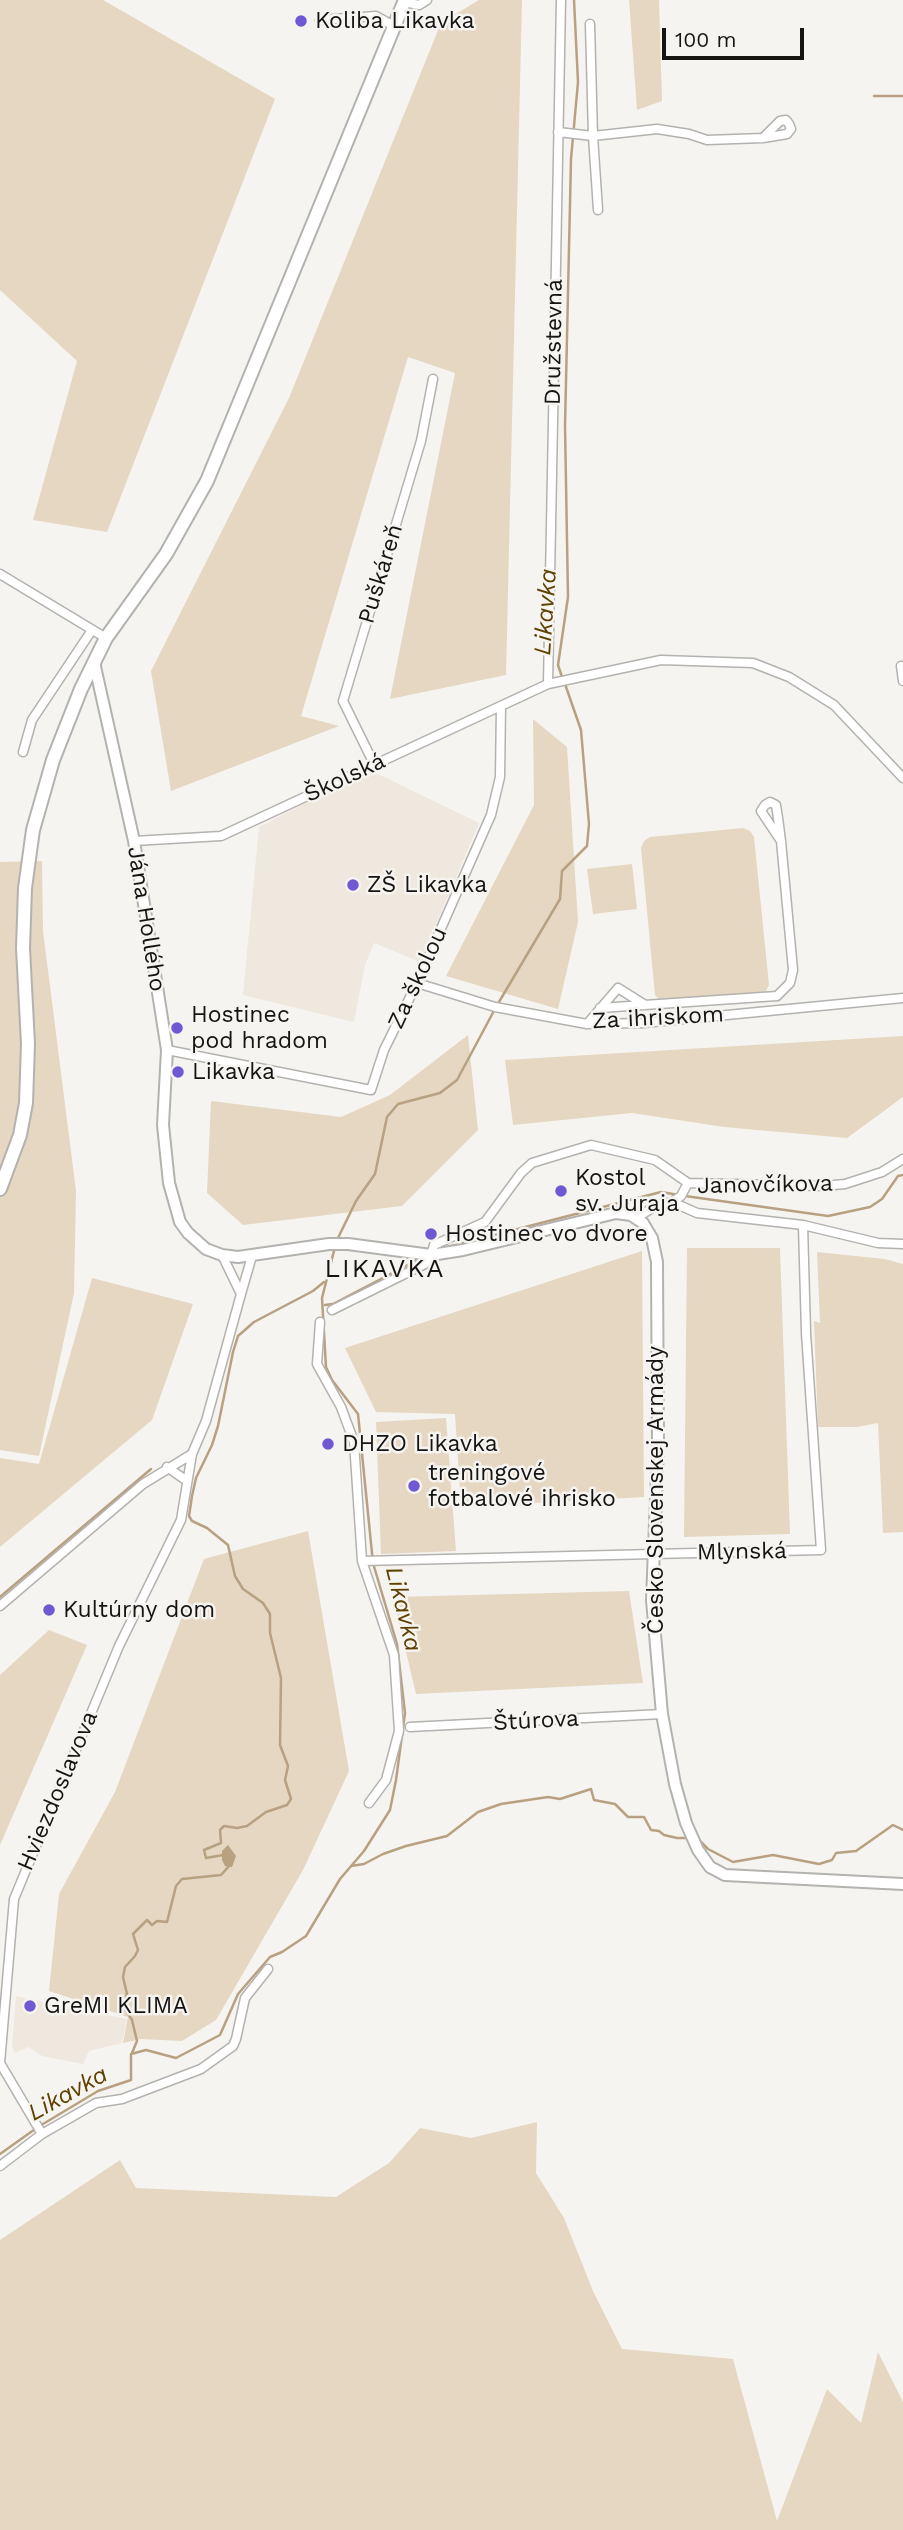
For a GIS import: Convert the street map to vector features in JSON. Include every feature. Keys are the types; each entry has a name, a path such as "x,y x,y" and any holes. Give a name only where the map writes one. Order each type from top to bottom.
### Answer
{"main road":[{"path":"0,1189 20,1135 27,1091 24,907 33,830 62,734 106,638 166,554 202,492 404,1"}],"street":[{"path":"404,1 419,5 427,0"},
{"name":"Družstevná","path":"548,684 561,0"},
{"path":"320,19 376,16 394,26"},
{"path":"590,24 598,210"},
{"path":"558,132 593,136 657,129 707,140 763,138"},
{"name":"Puškáreň","path":"373,764 343,701 421,441 433,379"},
{"path":"0,574 106,638"},
{"path":"23,752 32,720 92,630"},
{"name":"Školská","path":"134,841 221,836 548,684 660,660 753,663 789,677 834,705 903,778"},
{"name":"Jána Hollého","path":"94,662 134,841 167,1050 163,1125 169,1183 180,1222 188,1233 206,1249 222,1255"},
{"path":"901,666 903,681"},
{"name":"Za školou","path":"167,1050 371,1090 384,1050 417,983 491,815 498,792 501,706"},
{"path":"600,1008 777,996 790,983 793,970 780,841"},
{"name":"Za ihriskom","path":"417,983 495,1007 587,1024 643,1023 903,998"},
{"path":"587,1024 618,988 645,1006"},
{"path":"332,1310 425,1264 434,1245 485,1222 521,1172 532,1163 591,1145 655,1160 688,1183"},
{"name":"Janovčíkova","path":"222,1255 238,1257 329,1244 431,1255 463,1250 616,1213 637,1218 655,1206 672,1202 681,1196 688,1183 823,1186 845,1184 882,1172 903,1159"},
{"path":"672,1202 697,1213 803,1225 878,1243 903,1244"},
{"name":"Česko Slovenskej Armády","path":"637,1218 649,1230 657,1262 658,1447 652,1600 662,1714 675,1784 686,1823 698,1850 710,1867 725,1875 903,1884"},
{"name":"Mlynská","path":"365,1561 821,1550 806,1333 803,1225"},
{"path":"222,1255 241,1294"},
{"path":"241,1294 252,1255"},
{"name":"Hviezdoslavova","path":"42,2134 0,2063 13,1899 119,1646 181,1520 192,1454 206,1421 241,1294"},
{"path":"320,1322 317,1364 341,1407 354,1442 365,1561 394,1655 399,1731 386,1780 369,1803"},
{"path":"0,1606 143,1484 192,1454"},
{"path":"167,1467 187,1481"},
{"name":"Štúrova","path":"410,1727 662,1714"},
{"path":"0,2166 42,2134 96,2103 122,2099 201,2069 233,2046 245,1998 268,1969"}],"shaded area":[{"path":"0,0 103,0 275,99 107,532 33,520 77,361 0,290"},
{"path":"479,0 522,0 506,675 390,699 455,373 408,357 301,716 339,726 171,791 151,671 289,398 441,23"},
{"path":"629,0 659,0 662,101 637,110"},
{"path":"533,719 567,747 578,922 558,1009 446,976 534,805"},
{"name":"ZŠ Likavka","path":"376,773 479,823 420,962 374,943 365,965 354,1022 243,995 259,827 352,779"},
{"path":"743,828 750,831 754,837 769,985 760,996 660,1001 655,995 641,848 644,841 650,837"},
{"path":"42,861 43,931 76,1191 74,1293 39,1456 0,1450 0,862"},
{"path":"632,864 637,909 593,914 587,869"},
{"path":"468,1035 478,1130 402,1206 243,1225 207,1193 211,1101 341,1117 390,1095"},
{"path":"903,1036 903,1097 847,1138 724,1127 632,1113 513,1125 505,1060"},
{"path":"687,1248 780,1248 790,1534 684,1537"},
{"path":"642,1251 644,1497 461,1507 455,1414 376,1412 345,1348"},
{"path":"817,1252 885,1259 903,1264 903,1532 883,1533 878,1423 857,1427 818,1427 814,1321 820,1323"},
{"path":"92,1278 193,1304 152,1420 0,1547 0,1458 39,1464"},
{"name":"treningové fotbalové ihrisko","path":"446,1418 456,1551 381,1554 376,1422"},
{"path":"308,1531 349,1771 303,1870 216,2020 182,2041 141,2039 123,2043 128,2017 49,1991 59,1894 115,1792 204,1559"},
{"path":"629,1591 643,1683 416,1694 393,1597"},
{"path":"49,1630 87,1645 0,1845 0,1675"},
{"path":"228,1845 236,1856 232,1867 225,1866 222,1860 222,1851"},
{"path":"16,1996 127,2019 122,2043 89,2051 83,2064 42,2056 29,2047 14,2053 12,2046"},
{"path":"537,2122 536,2173 564,2218 593,2291 622,2349 733,2359 777,2521 827,2389 861,2423 878,2352 903,2402 903,2530 0,2530 0,2240 120,2160 136,2188 336,2197 389,2163 420,2128 471,2138"}],"waterway":[{"name":"Likavka","path":"562,677 558,665 568,597 565,426 571,159 578,82 574,0"},
{"path":"874,96 903,96"},
{"name":"Likavka","path":"337,1240 356,1201 375,1174 387,1117 398,1104 440,1093 457,1080 496,1007 560,899 562,871 587,846 589,824 581,730 565,684"},
{"path":"685,1196 828,1216 870,1207 882,1199 898,1176 903,1175"},
{"path":"444,1248 661,1192 679,1195"},
{"name":"Likavka","path":"0,2154 38,2127 98,2091 131,2080 131,2054 146,2050 176,2058 220,2035 238,1994 270,1957 306,1936 340,1879 364,1851 390,1810 405,1713 397,1644 373,1563 358,1414 332,1380 326,1367 322,1298 335,1247"},
{"path":"325,1305 333,1304 419,1259"},
{"path":"223,1855 206,1858 204,1850 221,1843 220,1830 224,1826 247,1826 266,1812 287,1805 291,1799 285,1780 288,1766 280,1745 281,1678 270,1633 270,1614 263,1603 243,1589 235,1576 228,1545 207,1528 192,1521 189,1516 192,1496 196,1478 218,1426 238,1336 254,1322 313,1291 324,1282"},
{"path":"0,1597 151,1469"},
{"path":"351,1866 364,1864 406,1846 447,1836 478,1812 501,1804 548,1797 560,1799 591,1789 594,1800 615,1804 628,1817 644,1817 651,1830 677,1838 688,1838"},
{"path":"698,1839 708,1849 733,1862 773,1855 819,1864 832,1860 836,1853 856,1851 893,1825 903,1830"},
{"path":"132,2053 137,2041 132,2020 123,2006 127,1994 123,1977 125,1967 138,1950 133,1934 147,1920 152,1925 157,1921 167,1922 176,1886 182,1879 221,1875 230,1865"}],"place":[{"name":"Koliba Likavka","path":"301,21"},
{"name":"ZŠ Likavka","path":"353,885"},
{"name":"Hostinec pod hradom","path":"177,1028"},
{"name":"Likavka","path":"178,1072"},
{"name":"Kostol sv. Juraja","path":"561,1191"},
{"name":"Hostinec vo dvore","path":"431,1234"},
{"name":"DHZO Likavka","path":"328,1444"},
{"name":"treningové fotbalové ihrisko","path":"414,1486"},
{"name":"Kultúrny dom","path":"49,1610"},
{"name":"GreMI KLIMA","path":"30,2006"}],"district":[{"name":"LIKAVKA","path":"385,1269"}]}
